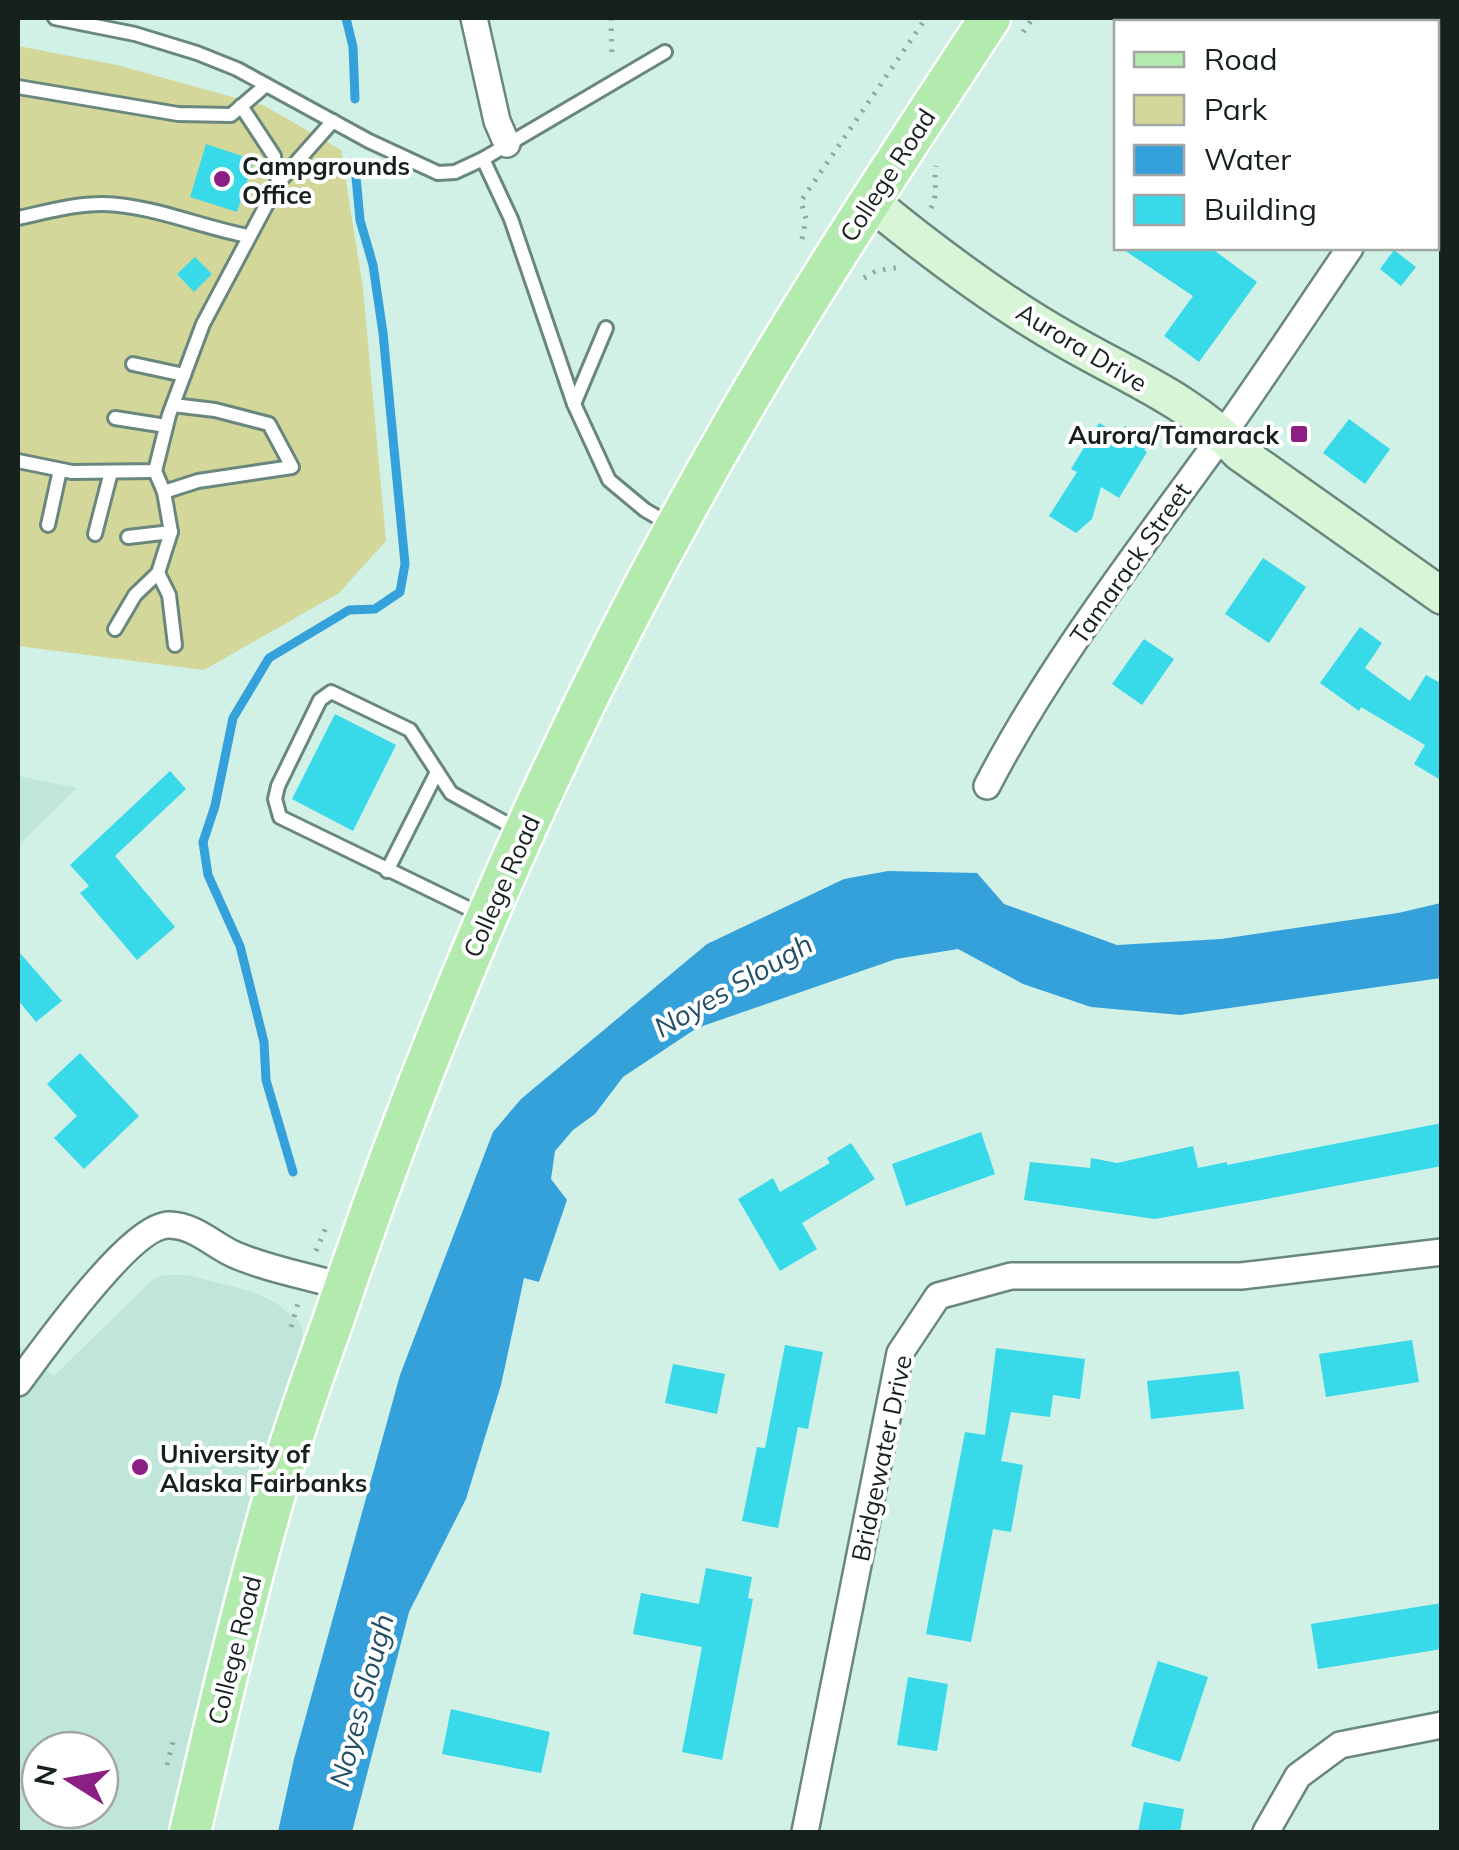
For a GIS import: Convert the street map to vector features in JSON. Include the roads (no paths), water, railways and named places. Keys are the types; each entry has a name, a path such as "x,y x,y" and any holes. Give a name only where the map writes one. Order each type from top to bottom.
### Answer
{"main road":[{"name":"College Road","path":"190,1832 229,1665 282,1472 411,1100 486,917 574,726 732,427 870,200 1006,25"}],"street":[{"path":"474,18 497,121 508,144"},
{"name":"Aurora Drive","path":"870,200 914,238 1061,338 1190,410 1223,434 1240,453 1442,596"},
{"name":"Tamarack Street","path":"988,786 1016,730 1099,604 1223,434 1349,250"},
{"path":"18,1383 62,1324 127,1249 167,1224 193,1231 234,1254 344,1287"},
{"name":"Bridgewater Drive","path":"805,1832 900,1353 938,1296 1012,1276 1241,1276 1442,1252"},
{"path":"1266,1832 1298,1776 1340,1745 1442,1725"}],"lane":[{"path":"55,18 135,34 197,53 266,84 438,173 455,172 483,159 665,52"},
{"path":"18,87 178,114 231,115 266,84"},
{"path":"241,106 274,156 278,183"},
{"path":"115,629 136,595 158,574 171,532 156,471 166,426 202,324 278,183 333,121"},
{"path":"483,159 511,219 574,404 608,480 645,510 676,528"},
{"path":"18,218 66,207 104,204 248,236"},
{"path":"574,404 606,328"},
{"path":"133,364 184,376"},
{"path":"164,492 198,480 292,466 269,424 215,410 173,405"},
{"path":"115,418 166,426"},
{"path":"18,461 60,470 156,471"},
{"path":"48,525 60,470"},
{"path":"95,534 112,472"},
{"path":"128,537 171,532"},
{"path":"158,574 169,595 174,644"},
{"path":"486,917 280,817 275,800 278,786 320,700 331,692 410,730 451,793 524,834"},
{"path":"386,871 437,772"}],"water":[{"name":"Noyes Slough","path":"888,871 977,873 1004,904 1117,945 1221,939 1441,903 1441,978 1180,1015 1091,1007 1023,984 958,949 896,959 697,1028 623,1077 595,1114 573,1130 555,1151 551,1179 567,1200 539,1282 524,1278 501,1385 466,1499 409,1612 352,1832 278,1832 294,1759 400,1375 493,1132 521,1099 707,944 844,879"}],"waterway":[{"path":"346,18 353,47 355,99"},
{"path":"293,1172 266,1080 264,1042 240,946 208,875 203,842 215,806 233,718 269,658 349,610 375,609 400,592 405,564 383,333 373,265 360,220 355,166"}],"place":[{"name":"Campgrounds Office","path":"222,179"},
{"name":"Aurora/Tamarack","path":"1299,434"},
{"name":"University of Alaska Fairbanks","path":"140,1467"}]}
